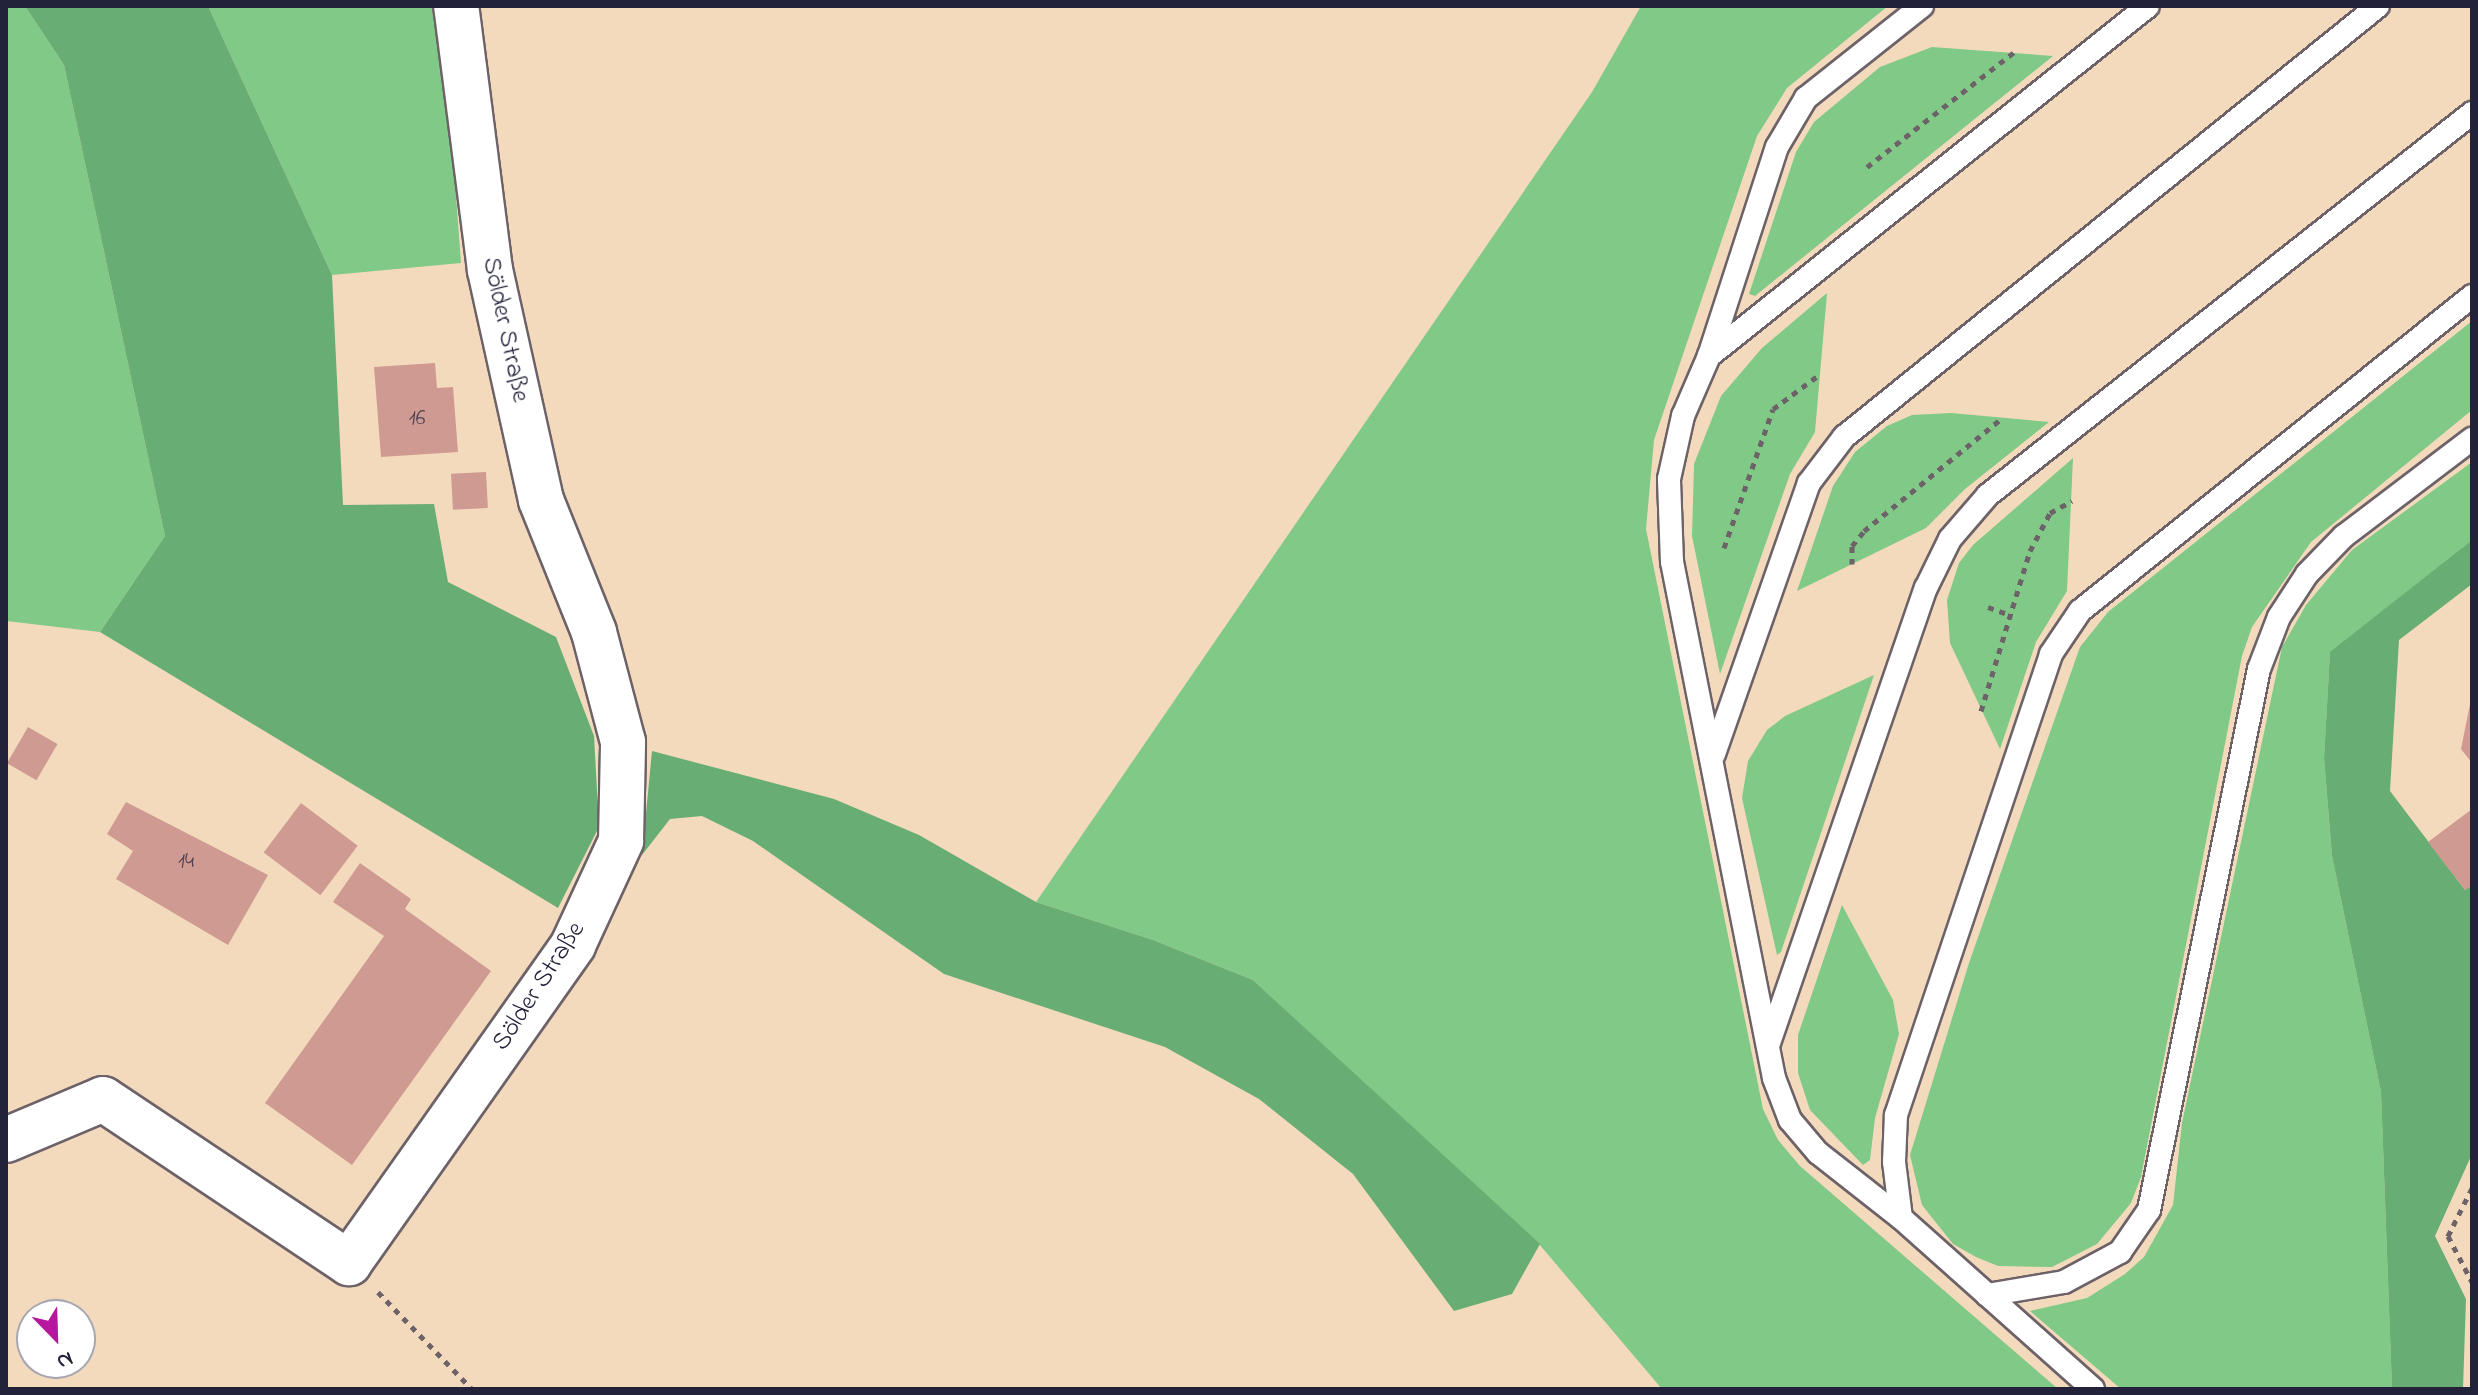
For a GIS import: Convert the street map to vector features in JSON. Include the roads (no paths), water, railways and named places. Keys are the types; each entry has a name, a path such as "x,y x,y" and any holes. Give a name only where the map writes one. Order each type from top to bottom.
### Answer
{"street":[{"name":"Sölder Straße","path":"6,1140 103,1099 349,1263 573,945 621,841 623,742 594,632 541,500 490,270 456,6"}],"lane":[{"path":"1922,6 1806,98 1777,147 1709,356 1683,416 1669,479 1672,562 1714,756 1768,1045 1790,1120 1818,1153 1901,1218 2093,1389"},
{"path":"1709,356 2148,6"},
{"path":"1714,756 1809,483 1844,437 2378,6"},
{"path":"1768,1045 1926,588 1950,539 1988,495 2472,113"},
{"path":"1901,1218 1894,1162 1896,1115 2051,654 2080,611 2472,296"},
{"path":"1987,1295 2064,1282 2120,1252 2149,1210 2259,669 2279,617 2307,574 2344,536 2472,439"}]}
